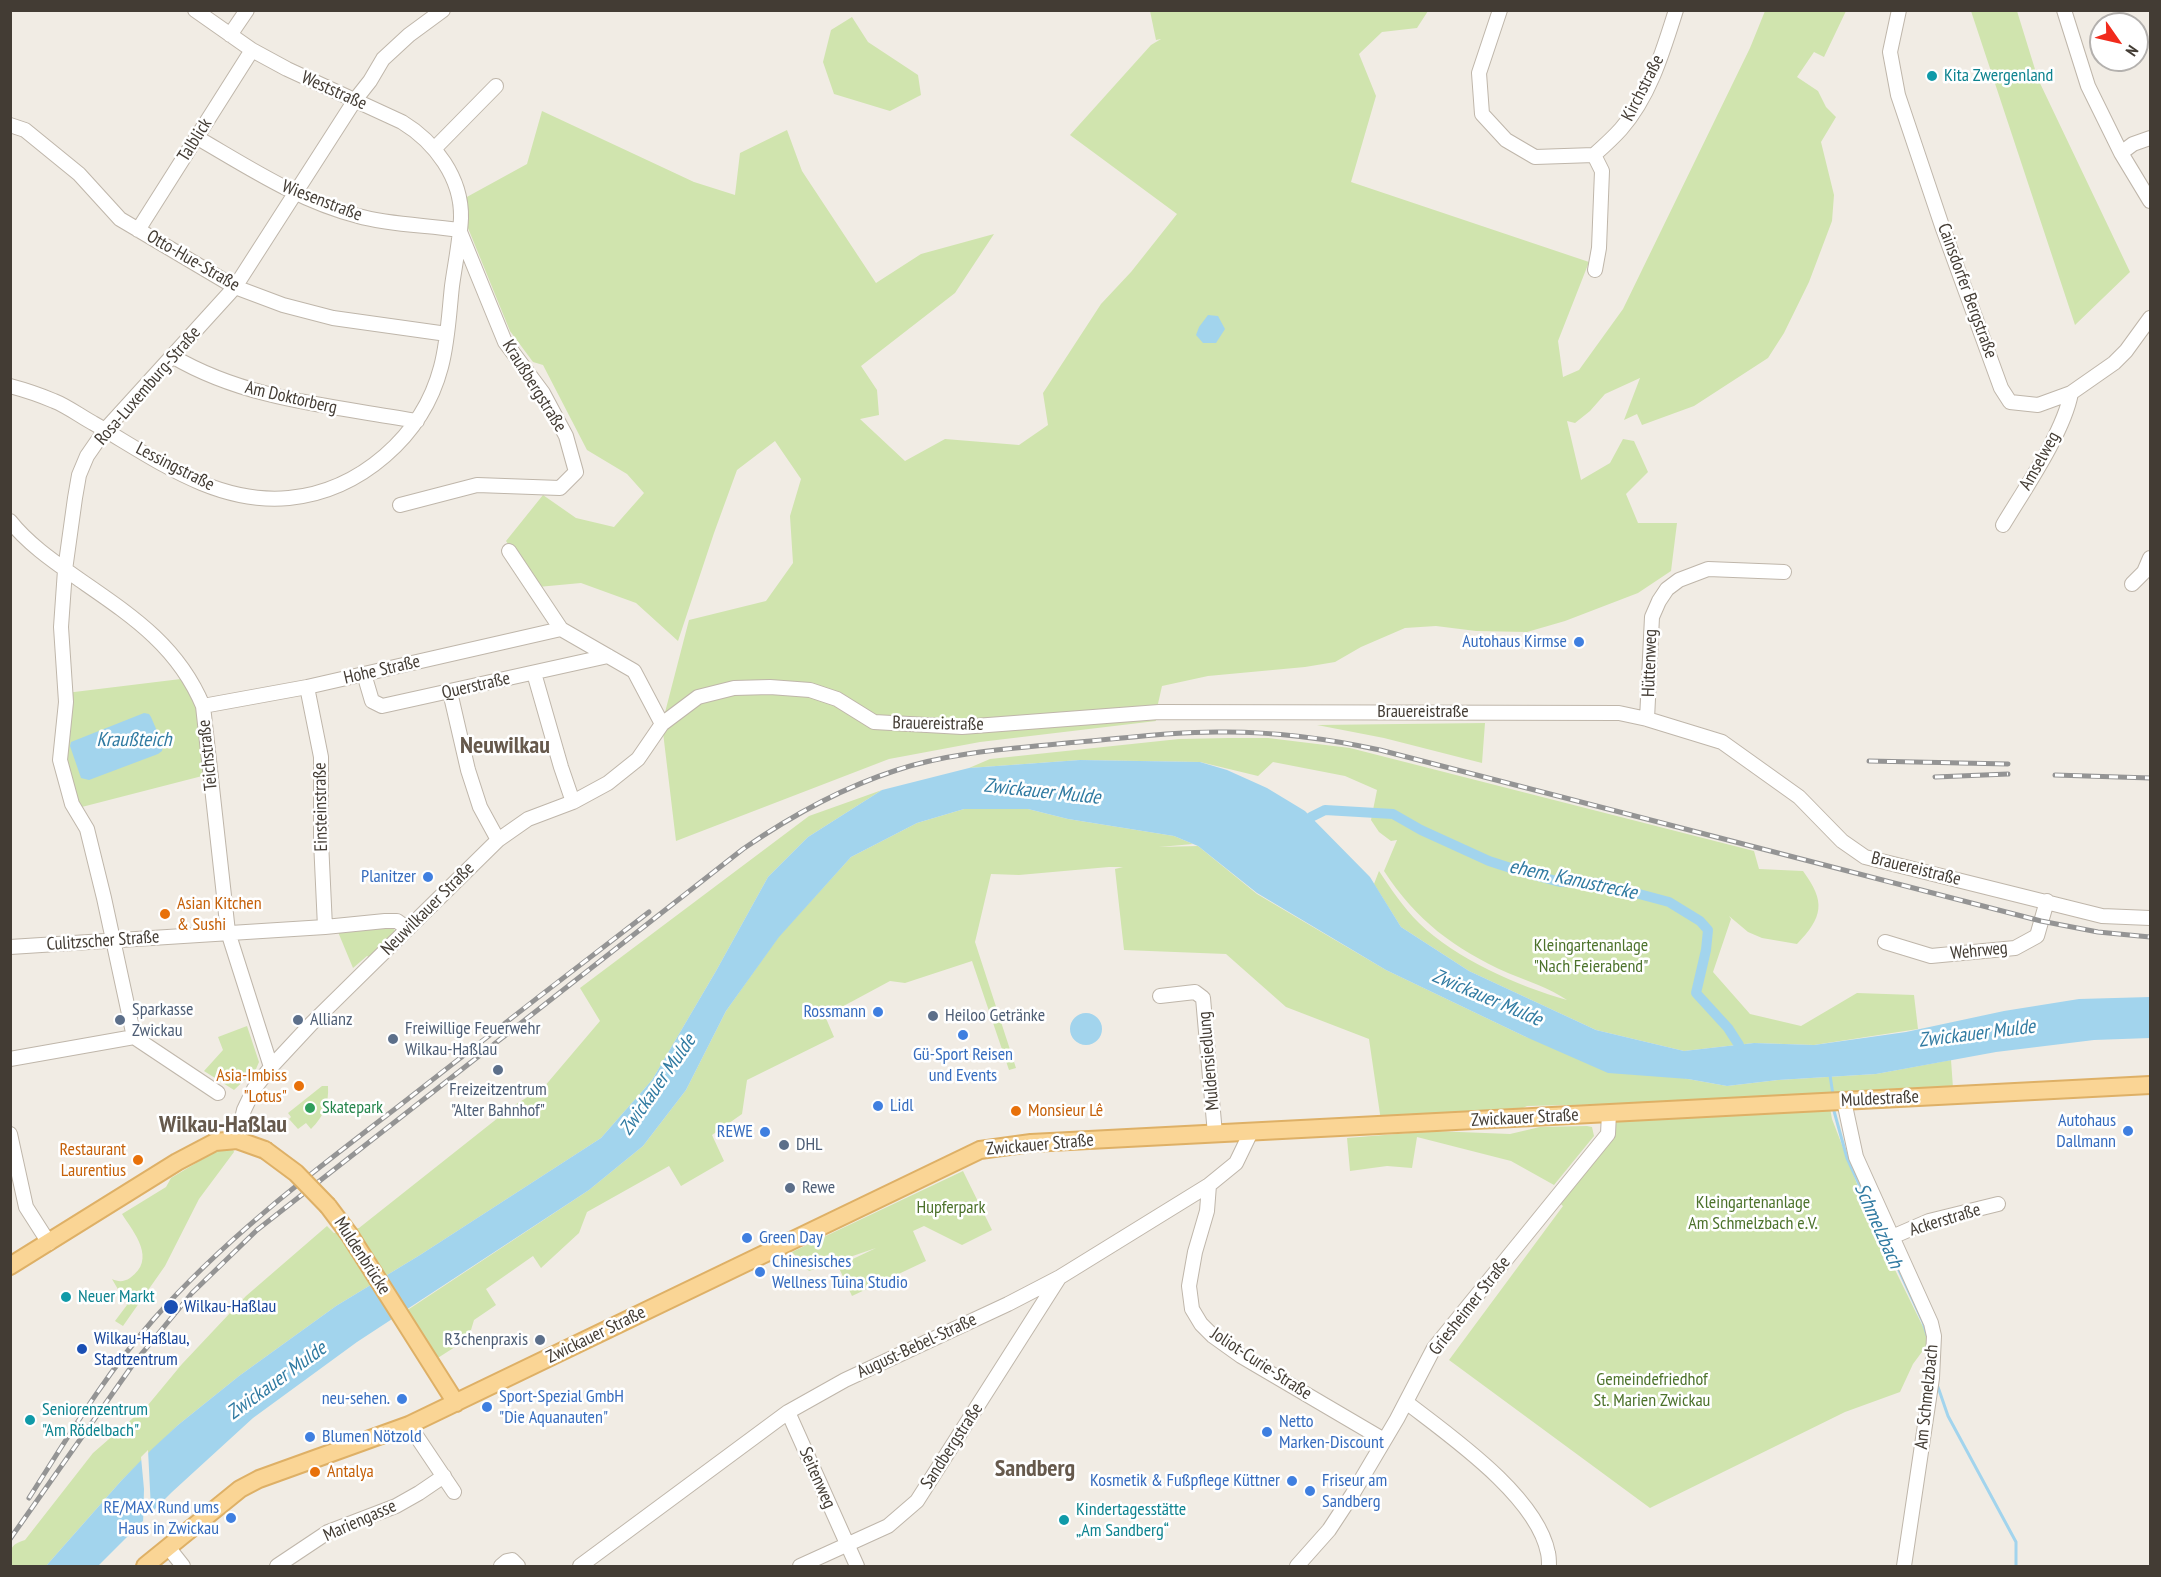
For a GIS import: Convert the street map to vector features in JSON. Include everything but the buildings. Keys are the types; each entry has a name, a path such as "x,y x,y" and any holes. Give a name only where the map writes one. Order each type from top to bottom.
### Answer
{"main road":[{"name":"Muldestraße","path":"1609,1113 2151,1085"},
{"name":"Zwickauer Straße","path":"146,1566 240,1489 259,1479 409,1425 980,1150 1011,1144 1609,1113"},
{"name":"Muldenbrücke","path":"237,1140 265,1150 296,1173 328,1206 349,1234 456,1403"},
{"path":"10,1266 202,1148 215,1142 237,1140"}],"street":[{"name":"Weststraße","path":"195,10 252,50 313,83 386,114 418,131 435,148 459,195 461,217 459,230"},
{"path":"230,35 247,10"},
{"name":"Rosa-Luxemburg-Straße","path":"134,1037 87,829 72,804 60,760 66,702 61,627 65,570 79,476 87,456 105,430 235,287 383,59 409,35 442,10"},
{"path":"1500,10 1479,73 1482,114 1506,140 1535,157 1594,155 1602,171 1599,248 1595,270"},
{"name":"Kirchstraße","path":"1594,155 1621,130 1637,107 1658,63 1676,10"},
{"name":"Cainsdorfer Bergstraße","path":"1899,10 1890,52 1898,94 1942,226 2001,388 2010,402 2038,405 2071,393 2114,363 2151,318"},
{"path":"2064,10 2088,86 2121,153 2151,201"},
{"name":"Talblick","path":"138,230 252,50"},
{"path":"435,148 496,86"},
{"name":"Otto-Hue-Straße","path":"10,125 25,130 79,174 120,219 235,287 283,305 333,318 447,333"},
{"name":"Wiesenstraße","path":"196,137 295,194 361,217 459,230"},
{"path":"2121,153 2133,144 2151,138"},
{"name":"Lessingstraße","path":"10,387 55,401 177,472 216,489 246,496 288,498 320,492 373,466 390,452 417,421 441,368 459,230"},
{"name":"Kraußbergstraße","path":"400,505 477,486 560,488 576,472 566,436 543,393 506,342 459,230"},
{"name":"Am Doktorberg","path":"172,356 190,367 255,391 332,408 417,421"},
{"name":"Amselweg","path":"2003,525 2053,439 2068,408 2071,393"},
{"name":"Teichstraße","path":"13,529 156,636 189,678 203,706 228,932 271,1067"},
{"path":"509,551 561,629 634,671 662,724"},
{"path":"2132,584 2144,572 2151,558"},
{"name":"Hüttenweg","path":"1647,719 1652,617 1667,589 1679,580 1708,569 1784,572"},
{"name":"Hohe Straße","path":"203,706 307,687 561,629"},
{"name":"Querstraße","path":"364,674 372,701 382,706 608,656"},
{"path":"534,673 573,802"},
{"name":"Einsteinstraße","path":"307,687 321,757 321,841 325,927"},
{"name":"Brauereistraße","path":"662,724 698,697 734,688 770,687 810,690 837,699 874,722 962,727 1159,712 1619,713 1647,719 1722,742 1799,797 1842,841 1865,857 2102,916 2151,918"},
{"path":"450,692 468,771 480,807 498,840"},
{"name":"Neuwilkauer Straße","path":"237,1140 244,1110 254,1089 271,1067 312,1023 498,840 528,819 573,802 608,783 638,759 662,724"},
{"name":"Wehrweg","path":"1885,942 1931,956 2015,948 2037,936 2047,901"},
{"name":"Culitzscher Straße","path":"10,947 397,921 408,929"},
{"name":"Muldensiedlung","path":"1160,996 1195,992 1203,998 1215,1134"},
{"path":"10,1059 134,1037 218,1093"},
{"name":"Am Schmelzbach","path":"1844,1101 1856,1157 1931,1323 1934,1336 1932,1378 1904,1566"},
{"name":"Griesheimer Straße","path":"1297,1566 1329,1530 1406,1402 1434,1348 1608,1134 1609,1113"},
{"name":"August-Bebel-Straße","path":"580,1566 788,1412 845,1380 1008,1304 1060,1277 1209,1185 1236,1163 1251,1132"},
{"path":"10,1134 26,1207 49,1243"},
{"name":"Joliot-Curie-Straße","path":"1209,1185 1207,1211 1195,1252 1189,1286 1192,1309 1201,1324 1213,1336 1241,1356 1384,1440"},
{"name":"Ackerstraße","path":"1892,1238 1929,1221 1998,1204"},
{"name":"Sandbergstraße","path":"800,1566 888,1526 917,1501 1060,1277"},
{"path":"1406,1402 1475,1455 1505,1484 1535,1520 1548,1552 1549,1566"},
{"name":"Seitenweg","path":"788,1412 846,1544"},
{"path":"409,1425 420,1445 454,1492"},
{"name":"Mariengasse","path":"277,1566 328,1532 396,1506 444,1476"},
{"path":"846,1544 857,1566"},
{"path":"168,1547 183,1566"}],"green space":[{"path":"1150,11 1428,11 1417,28 1382,32 1359,54 1376,96 1351,182 1589,262 1558,341 1563,377 1579,370 1623,309 1750,48 1765,11 1846,11 1824,57 1814,52 1797,77 1818,91 1826,107 1836,117 1821,142 1834,195 1832,221 1809,282 1784,333 1768,358 1694,406 1642,425 1637,414 1624,420 1640,378 1605,394 1575,423 1567,421 1581,480 1610,463 1623,439 1634,441 1648,472 1626,494 1638,523 1677,523 1671,571 1638,593 1565,621 1527,632 1476,631 1436,626 1405,628 1361,647 1335,662 1208,676 1162,686 1156,721 980,742 889,759 676,841 662,724 689,620 766,601 793,563 790,516 801,479 775,441 737,470 678,641 636,603 581,583 538,587 506,541 543,495 576,518 614,527 644,493 627,474 587,450 543,365 533,362 510,331 468,228 465,198 527,164 542,111 694,182 735,195 740,153 787,130 802,171 876,283 921,254 994,234 955,293 861,366 877,390 879,415 860,419 905,461 945,439 1019,445 1048,425 1043,393 1101,304 1131,272 1177,214 1070,135 1151,45 1161,39 1156,40"},
{"path":"1971,11 2017,11 2038,79 2130,272 2075,325"},
{"path":"852,17 868,42 918,75 921,95 890,111 834,94 823,62 831,30"},
{"path":"189,678 194,686 210,774 74,809 71,804 64,733 66,693"},
{"path":"1485,723 1482,763 1384,738 1317,725"},
{"name":"Kleingartenanlage \"Nach Feierabend\"","path":"1268,738 1350,748 1754,851 1759,869 1803,871 1818,901 1816,917 1806,934 1797,944 1762,938 1748,932 1729,916 1731,919 1713,972 1750,1014 1801,1026 1857,993 1914,995 1918,1029 1814,1045 1754,1043 1684,1051 1596,1030 1469,971 1401,927 1374,884 1379,871 1413,917 1451,948 1508,979 1567,1000 1546,988 1508,973 1470,954 1438,931 1409,904 1384,871 1397,840 1391,841 1379,832 1371,820 1377,790 1345,776 1273,762 1258,776 1200,762 1080,760 969,768 990,759 1179,739"},
{"path":"882,790 808,837 768,877 652,1080 601,1138 420,1255 336,1306 239,1376 178,1425 121,1481 46,1566 11,1566 13,1546 25,1540 93,1453 148,1405 182,1364 246,1296 327,1226 334,1233 359,1228 513,1106 544,1087 600,1021 580,988 809,816"},
{"path":"964,809 1028,809 1068,819 1174,836 1193,844 1159,847 1198,846 1257,894 1386,970 1526,1037 1688,1079 1727,1086 1778,1080 1876,1074 1951,1060 1953,1088 1619,1104 1527,1106 1511,1114 1381,1121 1369,1039 1286,1007 1226,954 1124,950 1115,869 1123,867 1019,875 991,874 975,942 1016,1068 1009,1070 972,961 905,983 890,981 825,1016 834,1037 747,1080 742,1114 712,1135 724,1161 681,1186 669,1166 587,1212 579,1233 541,1268 533,1256 486,1289 496,1305 474,1320 471,1330 455,1341 458,1345 430,1363 400,1315 589,1190 643,1146 686,1090 726,1011 779,936 851,857 917,823"},
{"path":"392,927 396,932 373,959 367,956 353,968 338,932"},
{"path":"247,1026 259,1062 256,1069 234,1090 204,1071 223,1050 218,1037"},
{"name":"Skatepark","path":"322,1086 328,1086 328,1092 322,1114 311,1129 306,1123 298,1129 289,1119 291,1117 288,1113"},
{"path":"1829,1102 1832,1119 1872,1223 1930,1341 1913,1364 1900,1392 1845,1412 1650,1508 1449,1360 1563,1206 1552,1196 1608,1134 1609,1113"},
{"path":"1540,1127 1592,1127 1594,1136 1554,1185 1511,1161 1417,1137 1412,1168 1387,1166 1350,1171 1347,1138 1434,1131 1510,1134"},
{"path":"223,1149 233,1149 234,1152 199,1199 165,1266 123,1326 115,1321 127,1305 112,1279 121,1281 130,1278 138,1271 142,1263 142,1254 137,1238 122,1214 166,1187 171,1178"},
{"name":"Hupferpark","path":"963,1171 992,1230 962,1245 924,1226 913,1231 926,1261 852,1296 838,1266 876,1248 809,1271 792,1252"}],"water":[{"path":"1208,315 1218,316 1225,329 1216,343 1203,343 1196,335"},
{"name":"Kraußteich","path":"144,713 151,717 163,745 162,751 89,780 81,778 70,746 71,742"},
{"name":"Zwickauer Mulde","path":"1080,760 1200,762 1227,770 1267,788 1305,811 1370,877 1401,927 1469,971 1596,1030 1684,1051 1754,1043 1814,1045 1906,1032 2004,1011 2079,999 2150,997 2150,1038 2094,1040 1996,1052 1876,1074 1778,1080 1727,1086 1688,1079 1608,1073 1526,1037 1386,970 1257,893 1198,846 1174,836 1068,819 1028,809 964,809 917,823 851,857 779,937 726,1011 686,1090 643,1146 589,1190 357,1342 253,1418 172,1492 98,1566 46,1566 152,1449 239,1376 336,1306 420,1255 601,1138 652,1080 768,877 808,837 882,790 969,768"},
{"path":"1086,1013 1097,1018 1102,1029 1097,1040 1086,1045 1075,1040 1070,1029 1075,1018"}],"pier":[{"path":"148,1450 151,1509 150,1518 143,1525 144,1489 141,1457"}],"waterway":[{"name":"ehem. Kanustrecke","path":"1311,817 1325,810 1393,814 1421,830 1489,861 1523,872 1560,882 1598,883 1669,902 1700,921 1708,930 1696,993 1728,1028 1739,1045"},
{"name":"Schmelzbach","path":"1830,1075 1833,1095"},
{"name":"Schmelzbach","path":"1834,1111 1847,1158 1927,1335"},
{"name":"Schmelzbach","path":"1938,1387 1948,1416 2016,1542 2016,1566"}],"railway":[{"path":"10,1539 134,1363 192,1293 257,1230 743,849 779,825 836,794 876,777 918,764 1003,749 1186,733 1265,733 1323,739 1380,750 2041,921 2098,932 2150,937"},
{"path":"1869,761 2008,764"},
{"path":"1935,777 2008,774"},
{"path":"2055,775 2150,778"},
{"path":"29,1498 88,1407 135,1341 180,1290 209,1262 300,1183 649,912"}],"place":[{"name":"Kita Zwergenland","path":"1932,76"},
{"name":"Autohaus Kirmse","path":"1579,642"},
{"name":"Planitzer","path":"428,877"},
{"name":"Asian Kitchen & Sushi","path":"165,914"},
{"name":"Rossmann","path":"878,1012"},
{"name":"Heiloo Getränke","path":"933,1016"},
{"name":"Sparkasse Zwickau","path":"120,1020"},
{"name":"Allianz","path":"298,1020"},
{"name":"Gü-Sport Reisen und Events","path":"963,1035"},
{"name":"Freiwillige Feuerwehr Wilkau-Haßlau","path":"393,1039"},
{"name":"Freizeitzentrum \"Alter Bahnhof\"","path":"498,1070"},
{"name":"Asia-Imbiss \"Lotus\"","path":"299,1086"},
{"name":"Lidl","path":"878,1106"},
{"name":"Skatepark","path":"310,1108"},
{"name":"Monsieur Lê","path":"1016,1111"},
{"name":"Autohaus Dallmann","path":"2128,1131"},
{"name":"REWE","path":"765,1132"},
{"name":"DHL","path":"784,1145"},
{"name":"Restaurant Laurentius","path":"138,1160"},
{"name":"Rewe","path":"790,1188"},
{"name":"Green Day","path":"747,1238"},
{"name":"Chinesisches Wellness Tuina Studio","path":"760,1272"},
{"name":"Neuer Markt","path":"66,1297"},
{"name":"Wilkau-Haßlau","path":"171,1307"},
{"name":"R3chenpraxis","path":"540,1340"},
{"name":"Wilkau-Haßlau, Stadtzentrum","path":"82,1349"},
{"name":"neu-sehen.","path":"402,1399"},
{"name":"Sport-Spezial GmbH \"Die Aquanauten\"","path":"487,1407"},
{"name":"Seniorenzentrum \"Am Rödelbach\"","path":"30,1420"},
{"name":"Netto Marken-Discount","path":"1267,1432"},
{"name":"Blumen Nötzold","path":"310,1437"},
{"name":"Antalya","path":"315,1472"},
{"name":"Kosmetik & Fußpflege Küttner","path":"1292,1481"},
{"name":"Friseur am Sandberg","path":"1310,1491"},
{"name":"RE/MAX Rund ums Haus in Zwickau","path":"231,1518"},
{"name":"Kindertagesstätte „Am Sandberg“","path":"1064,1520"}],"district":[{"name":"Neuwilkau","path":"505,746"},
{"name":"Wilkau-Haßlau","path":"223,1125"},
{"name":"Sandberg","path":"1035,1469"}],"park label":[{"name":"Kleingartenanlage Am Schmelzbach e.V.","path":"1753,1213"},
{"name":"Gemeindefriedhof St. Marien Zwickau","path":"1652,1390"}]}
